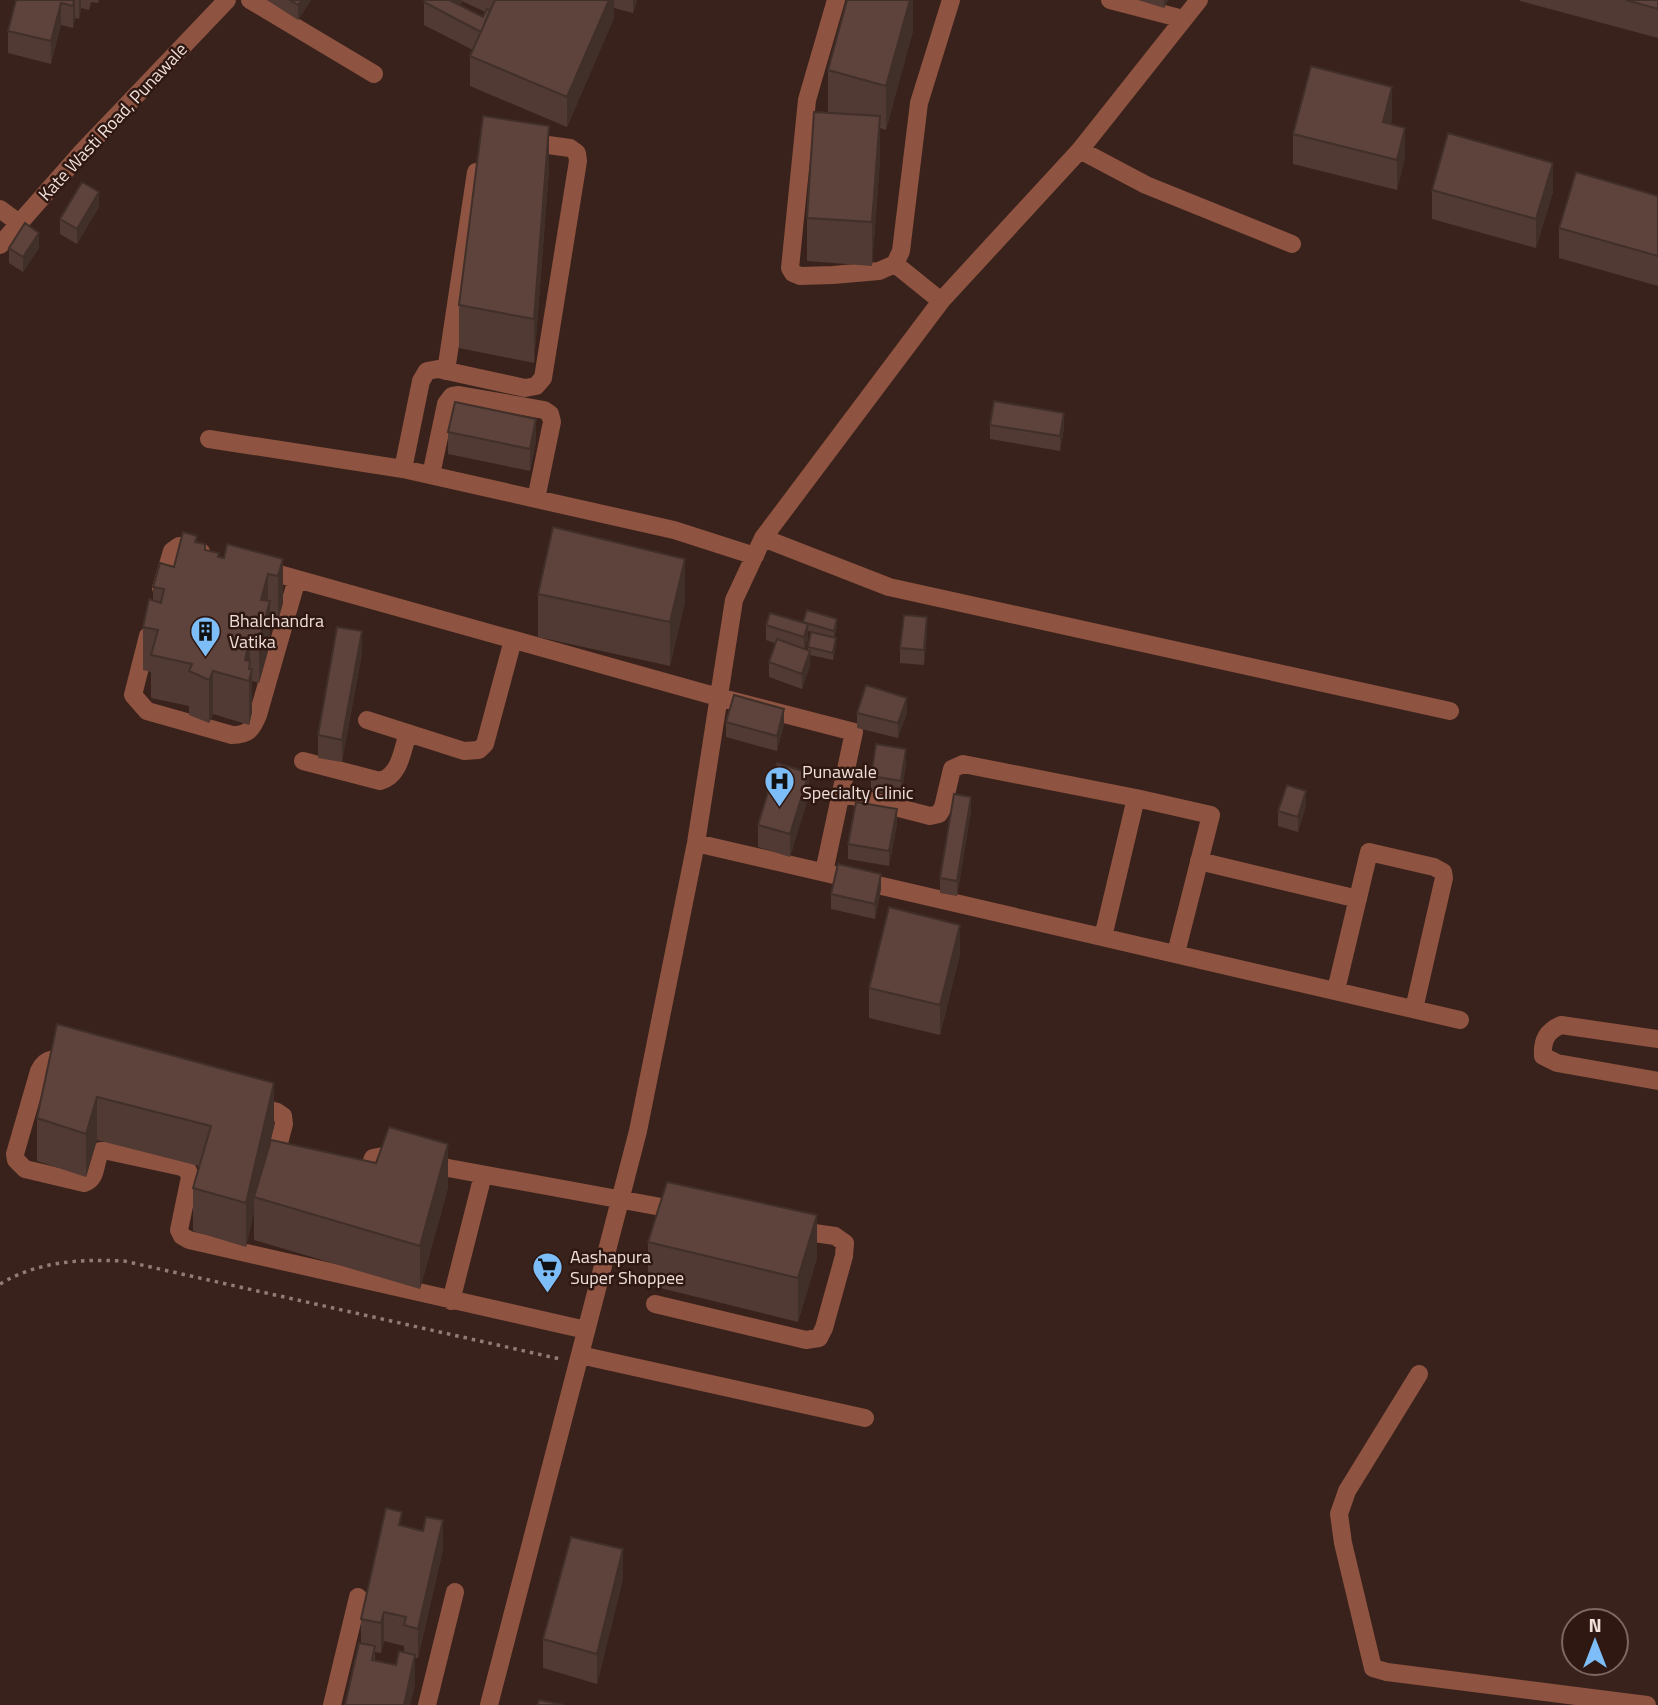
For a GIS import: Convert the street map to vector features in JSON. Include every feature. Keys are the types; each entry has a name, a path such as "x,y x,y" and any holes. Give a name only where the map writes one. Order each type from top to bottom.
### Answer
{"street":[{"name":"Kate Wasti Road, Punawale","path":"0,245 82,152 227,0"},
{"path":"250,0 374,74"},
{"path":"836,0 807,100 790,268 800,276 879,271 895,264 901,251 919,103 951,0"},
{"path":"1110,0 1183,19"},
{"path":"489,1705 638,1131 696,843 733,600 763,538 941,301 1080,150 1199,0"},
{"path":"403,469 421,381 427,371 438,369 525,388 536,386 543,378 578,161 577,153 570,148 508,140"},
{"path":"1080,150 1146,185 1292,244"},
{"path":"446,371 479,153"},
{"path":"0,209 19,223"},
{"path":"895,264 941,301"},
{"path":"431,475 446,404 452,396 544,410 550,414 552,422 536,499"},
{"path":"209,439 431,475 674,530 755,556"},
{"path":"763,538 889,587 1450,711"},
{"path":"218,557 179,546 172,551 133,695 137,703 147,711 232,736 244,735 253,729 297,579"},
{"path":"245,565 718,697 854,732 824,872"},
{"path":"367,720 464,751 479,750 485,744 513,640"},
{"path":"303,761 380,781 390,778 395,771 408,733"},
{"path":"841,793 930,816 939,814 952,769 963,764 1211,815 1176,953"},
{"path":"1103,937 1136,798"},
{"path":"696,843 1460,1020"},
{"path":"1336,990 1369,852 1434,867 1443,872 1444,878 1414,1009"},
{"path":"1199,861 1358,899"},
{"path":"1658,1039 1561,1025 1549,1032 1543,1046 1544,1056 1557,1063 1658,1080"},
{"path":"87,1065 61,1059 50,1059 43,1063 15,1154 19,1165 84,1182 93,1177 101,1151 182,1167 188,1171 190,1177 179,1230 182,1237 189,1240 586,1331"},
{"path":"229,1100 277,1112 283,1116 284,1124 273,1167 290,1173"},
{"path":"353,1190 364,1185 370,1163 378,1156 701,1214"},
{"path":"451,1301 483,1175"},
{"path":"654,1304 806,1340 819,1338 828,1316 845,1243 835,1237 782,1228"},
{"path":"579,1359 865,1418"},
{"path":"1419,1374 1347,1491 1339,1514 1343,1543 1373,1668 1647,1705"},
{"path":"427,1705 455,1592"},
{"path":"331,1705 358,1597"}],"path":[{"path":"0,1284 22,1271 82,1259 124,1261 579,1359"}],"building":[{"path":"16,0 74,0 73,6 61,3 51,41 8,31"},
{"path":"452,0 483,17 487,9 490,10 481,32 424,2"},
{"path":"495,0 609,0 567,97 470,56"},
{"path":"847,0 910,0 886,86 828,70"},
{"path":"1626,0 1658,0 1658,9"},
{"path":"1311,66 1392,87 1383,122 1405,128 1397,160 1293,134"},
{"path":"814,112 880,116 872,222 807,218"},
{"path":"483,116 549,126 534,319 459,305"},
{"path":"1448,133 1553,163 1536,219 1432,190"},
{"path":"1576,172 1658,196 1658,256 1559,228"},
{"path":"82,182 99,192 77,229 60,219"},
{"path":"25,223 39,233 23,257 9,248"},
{"path":"994,401 1064,413 1060,436 990,425"},
{"path":"455,402 536,419 530,449 448,432"},
{"path":"553,527 685,559 670,622 538,594"},
{"path":"183,532 197,536 195,542 205,544 205,550 219,553 218,557 224,558 227,544 283,559 278,576 268,574 261,600 270,601 259,640 250,637 245,660 250,661 249,669 252,669 249,681 213,671 209,680 189,671 192,664 151,655 158,630 143,627 149,599 161,603 164,589 153,587 160,563 174,567"},
{"path":"807,610 837,619 834,631 803,622"},
{"path":"770,613 808,624 804,637 766,625"},
{"path":"904,615 927,617 924,650 900,648"},
{"path":"337,627 362,631 342,740 318,735"},
{"path":"811,632 836,638 833,653 808,647"},
{"path":"777,639 810,651 802,674 769,662"},
{"path":"866,685 907,698 898,723 857,713"},
{"path":"734,695 784,709 777,736 726,722"},
{"path":"876,744 906,749 901,781 871,776"},
{"path":"777,763 809,773 790,834 758,825"},
{"path":"1287,785 1306,791 1298,817 1278,811"},
{"path":"954,794 971,797 957,881 940,878"},
{"path":"856,802 897,809 889,851 848,844"},
{"path":"838,864 881,874 875,904 831,894"},
{"path":"889,907 960,925 940,1005 869,988"},
{"path":"57,1024 274,1083 246,1203 193,1188 211,1126 97,1097 86,1134 37,1118"},
{"path":"389,1127 448,1144 420,1246 254,1197 271,1140 376,1163"},
{"path":"667,1182 817,1215 798,1278 648,1242"},
{"path":"386,1508 402,1512 399,1525 423,1531 426,1517 443,1520 418,1629 404,1625 406,1617 384,1612 381,1623 361,1619"},
{"path":"571,1537 623,1549 597,1654 543,1639"},
{"path":"359,1643 375,1646 372,1660 396,1665 399,1651 415,1655 404,1705 345,1705"},
{"path":"539,1700 564,1705 538,1705"}],"place":[{"name":"Bhalchandra Vatika","path":"206,658"},
{"name":"Punawale Specialty Clinic","path":"779,809"},
{"name":"Aashapura Super Shoppee","path":"547,1294"}]}
